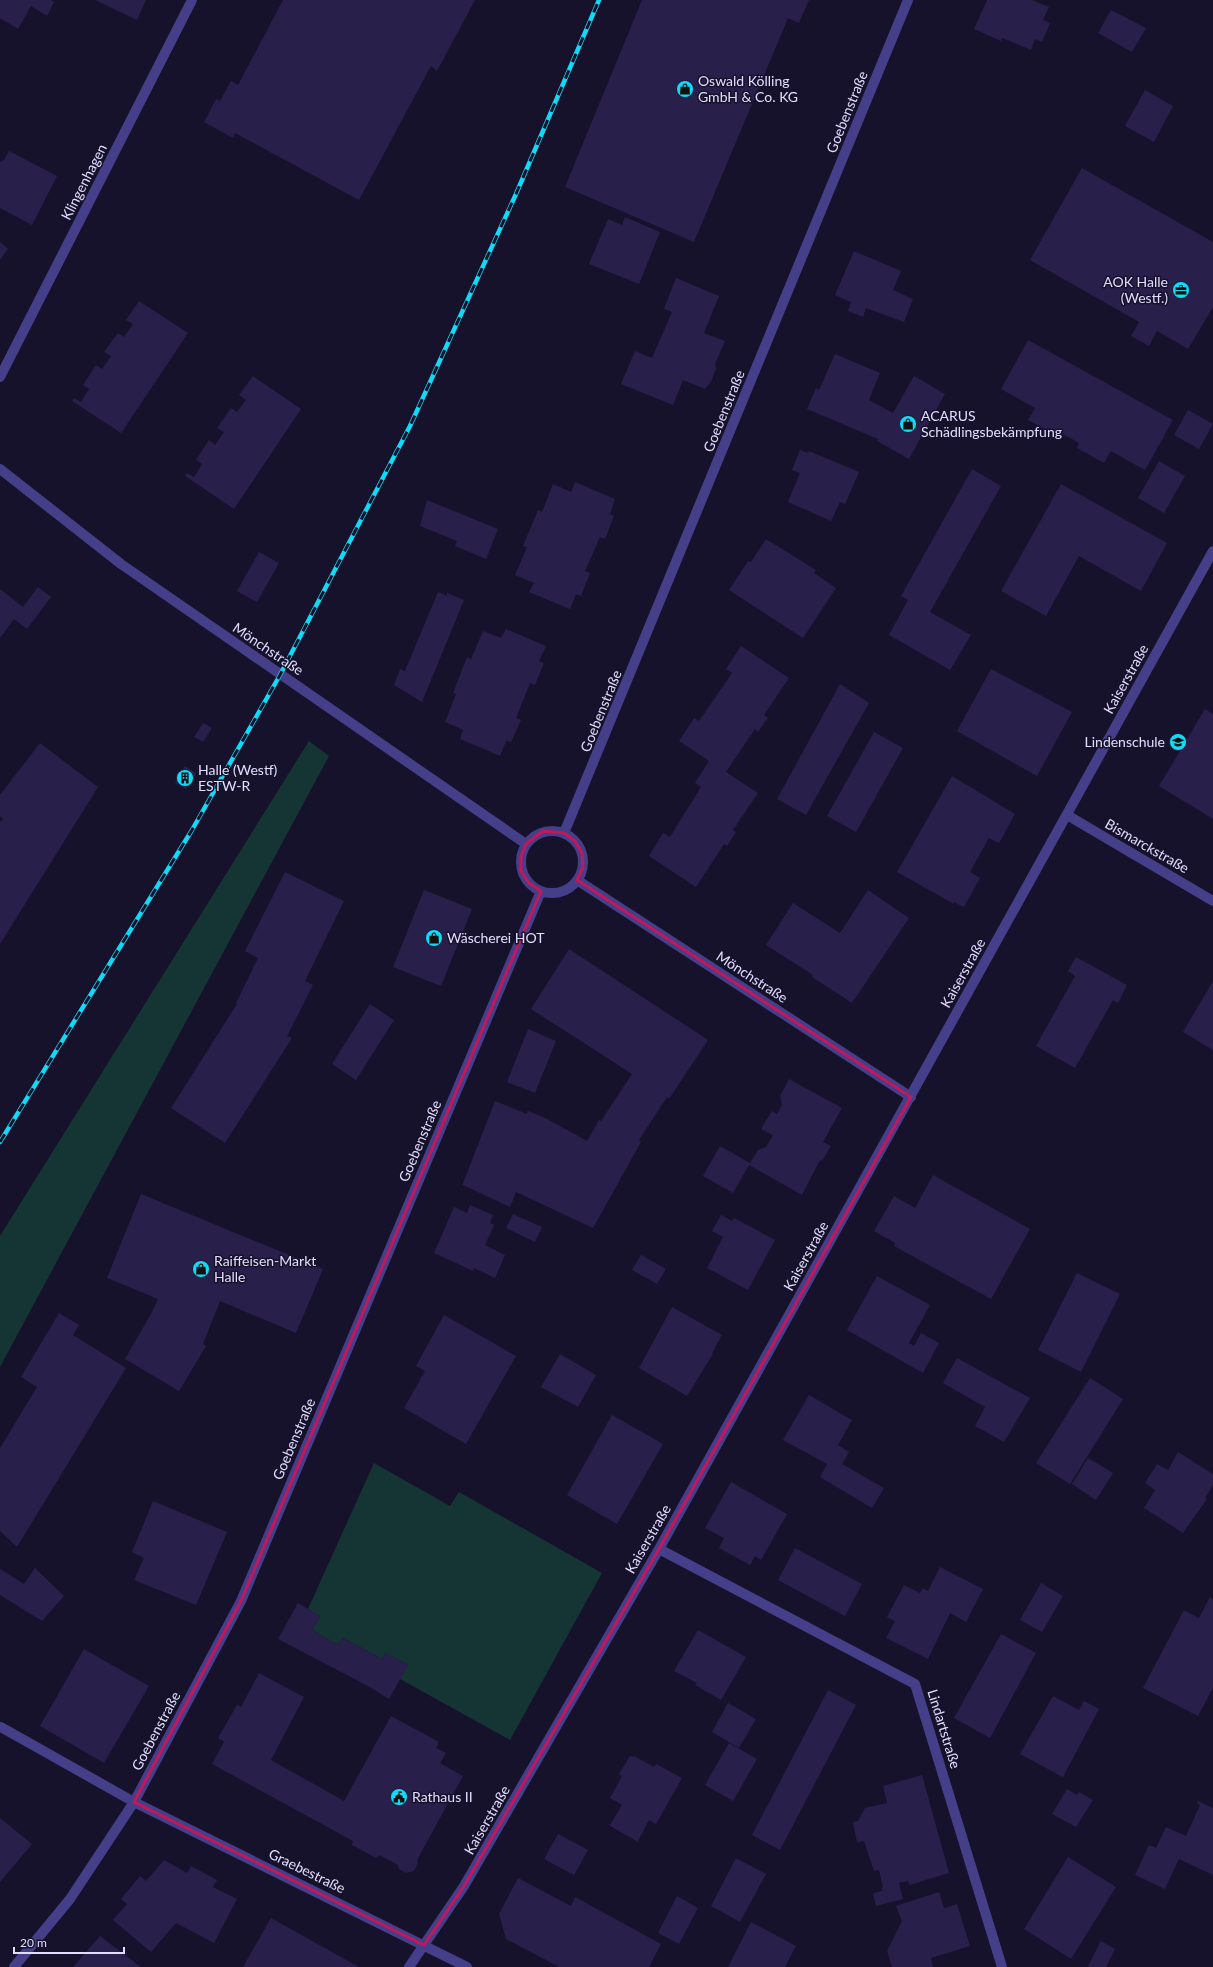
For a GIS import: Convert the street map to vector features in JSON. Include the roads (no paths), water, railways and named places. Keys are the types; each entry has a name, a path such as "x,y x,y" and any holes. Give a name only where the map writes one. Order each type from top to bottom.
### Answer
{"street":[{"name":"Klingenhagen","path":"0,377 192,0"},
{"name":"Goebenstraße","path":"564,833 908,0"},
{"name":"Mönchstraße","path":"0,469 121,564 526,844"},
{"name":"Kaiserstraße","path":"409,1967 464,1886 659,1549 1213,551"},
{"name":"Bismarckstraße","path":"1067,815 1213,901"},
{"path":"554,830 564,833 575,841 582,853 583,867 577,880 570,887 561,892 551,893 541,891 529,883 521,871 521,857 526,844 533,836 543,831 554,830"},
{"name":"Mönchstraße","path":"577,880 911,1097"},
{"name":"Goebenstraße","path":"14,1967 70,1899 134,1802 241,1601 541,891"},
{"name":"Lindartstraße","path":"659,1549 915,1684 1002,1967"},
{"name":"Graebestraße","path":"1,1726 134,1802 467,1967"}],"railway":[{"path":"0,1142 192,830 280,675 410,426 516,194 599,0"}],"place":[{"name":"Oswald Kölling GmbH & Co. KG","path":"685,89"},
{"name":"AOK Halle (Westf.)","path":"1181,290"},
{"name":"ACARUS Schädlingsbekämpfung","path":"908,424"},
{"name":"Lindenschule","path":"1178,742"},
{"name":"Halle (Westf) ESTW-R","path":"185,778"},
{"name":"Wäscherei HOT","path":"434,938"},
{"name":"Raiffeisen-Markt Halle","path":"201,1269"},
{"name":"Rathaus II","path":"399,1797"}]}
